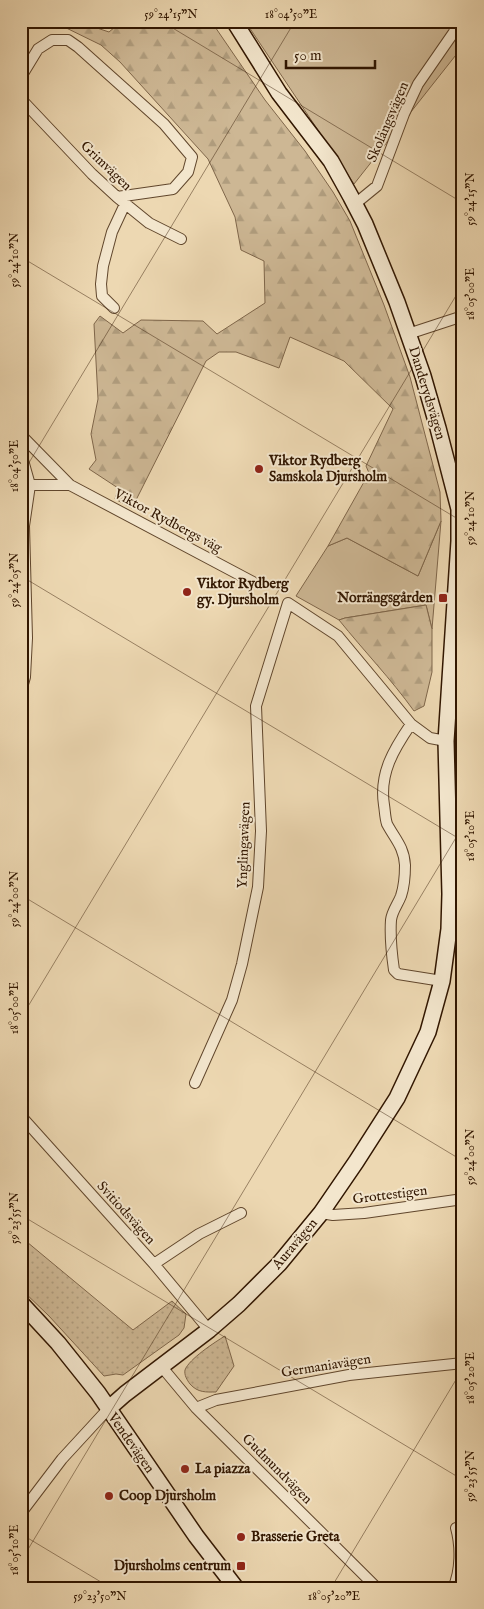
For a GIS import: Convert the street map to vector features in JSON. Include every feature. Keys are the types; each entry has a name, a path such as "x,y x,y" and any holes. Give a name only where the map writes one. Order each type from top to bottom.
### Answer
{"street":[{"name":"Danderydsvägen","path":"234,21 279,93 331,161 355,204 408,334 461,509 446,741 450,900"},
{"name":"Skolängsvägen","path":"355,204 377,186 404,114 418,84 454,32 457,21"},
{"path":"21,77 38,49 52,40 68,40 164,124 192,157 188,172 173,189 121,200 103,266 101,284 102,296 114,308"},
{"name":"Grimvägen","path":"21,99 92,174 121,200 149,223 182,239"},
{"path":"408,334 463,316"},
{"name":"Viktor Rydbergs väg","path":"21,435 70,485 253,582"},
{"path":"21,453 30,485 24,526 26,638 25,678 21,691"},
{"name":"Viktor Rydbergs väg","path":"30,485 70,485"},
{"name":"Ynglingavägen","path":"195,1083 232,1000 242,964 258,887 261,831 256,706 288,603 338,636 411,724"},
{"path":"442,981 398,974 394,970 391,920 401,896 405,866 401,845 386,821 383,783 387,765 395,747 411,724 430,738 446,741"},
{"path":"450,900 463,925"},
{"name":"Auravägen","path":"21,1513 62,1459 108,1409 209,1330 239,1304 279,1264 321,1213 397,1098 428,1032 442,981 449,929 450,900"},
{"name":"Svitiodsvägen","path":"21,1116 154,1264 209,1330"},
{"name":"Grottestigen","path":"321,1213 333,1215 364,1213 463,1199"},
{"path":"154,1264 198,1234 241,1213"},
{"name":"Vendevägen","path":"21,1303 58,1343 98,1393 196,1536 236,1588"},
{"name":"Germaniavägen","path":"196,1408 216,1400 349,1375 463,1363"},
{"name":"Gudmundvägen","path":"161,1366 196,1408 377,1588"},
{"path":"453,1588 459,1562 459,1538 456,1528"}],"green space":[{"path":"52,21 88,21 97,28 109,32 122,21 211,21 265,100 305,151 333,192 350,221 384,305 410,377 440,492 441,521 418,576 347,538 328,546 369,473 366,466 393,409 344,361 290,337 279,368 236,352 219,352 206,361 132,508 115,499 118,488 89,469 96,460 91,434 98,399 94,324 100,316 123,333 141,320 203,321 217,334 265,303 264,261 241,250 235,217 208,159 120,62 101,45"},
{"path":"245,21 463,21 463,46 354,184"},
{"path":"441,521 432,629 426,605 339,620 296,596 328,546 347,538 418,576"},
{"path":"426,605 432,629 432,672 424,706 414,711 339,620"},
{"path":"21,1237 133,1330 172,1301 186,1314 184,1328 179,1335 123,1375 104,1376 49,1316 21,1289"},
{"path":"225,1336 234,1366 216,1392 196,1389 185,1376 187,1366 209,1346"}],"place":[{"name":"Viktor Rydberg Samskola Djursholm","path":"259,469"},
{"name":"Viktor Rydberg gy. Djursholm","path":"187,592"},
{"name":"Norrängsgården","path":"443,598"},
{"name":"La piazza","path":"185,1469"},
{"name":"Coop Djursholm","path":"109,1496"},
{"name":"Brasserie Greta","path":"241,1537"},
{"name":"Djursholms centrum","path":"241,1566"}]}
